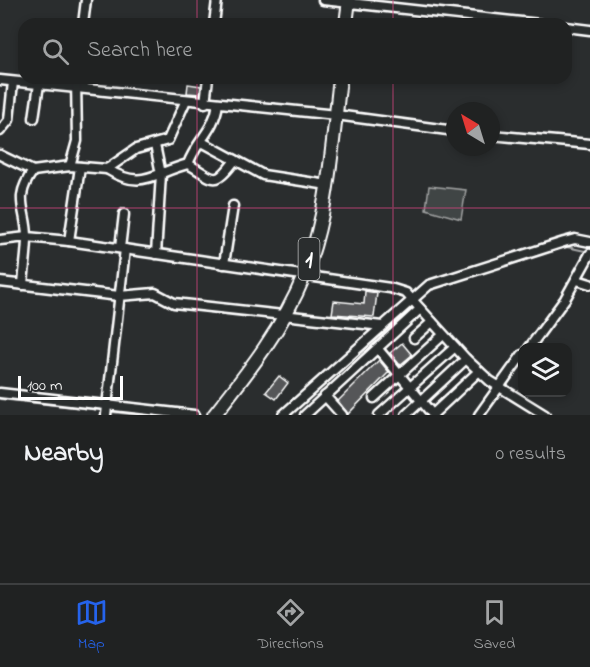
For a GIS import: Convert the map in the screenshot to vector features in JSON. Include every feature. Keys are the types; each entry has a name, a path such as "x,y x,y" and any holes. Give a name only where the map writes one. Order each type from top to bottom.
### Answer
{"main road":[{"path":"347,18 349,1"},
{"name":"1","path":"214,415 249,372 285,315 304,277 328,185 339,84"}],"street":[{"path":"84,18 86,0"},
{"path":"215,18 217,0"},
{"path":"323,0 490,18"},
{"path":"572,28 590,30"},
{"path":"0,80 18,82"},
{"path":"0,131 9,120 14,82"},
{"path":"34,118 39,84"},
{"path":"70,166 77,141 76,84"},
{"path":"82,84 186,100 336,115 446,130"},
{"path":"205,102 207,84"},
{"path":"107,169 136,149 168,140 186,100"},
{"path":"0,155 33,171 70,166 107,169 125,180 136,181 188,164 193,151 216,121 218,104"},
{"path":"500,136 590,144"},
{"path":"202,141 235,160 272,177 328,185"},
{"path":"155,145 161,174 156,254"},
{"path":"188,164 208,178 216,180 222,177 235,160"},
{"path":"69,242 80,167"},
{"path":"23,285 27,237 21,195 22,186 33,171"},
{"path":"224,264 233,206"},
{"path":"107,410 119,296 124,214"},
{"path":"0,240 27,237 69,242 390,288 406,293 466,359 500,387 545,415"},
{"path":"283,415 429,285 575,239 590,242"},
{"path":"533,343 577,280 590,254"},
{"path":"577,280 590,284"},
{"path":"0,282 119,296 154,293 174,303 382,326"},
{"path":"304,415 420,309"},
{"path":"414,338 432,322"},
{"path":"374,398 443,335"},
{"path":"379,415 455,347"},
{"path":"378,349 432,415 479,370"},
{"path":"406,415 466,359"},
{"path":"479,415 518,361"},
{"path":"0,393 107,410 194,415"},
{"path":"325,396 342,415"},
{"path":"327,415 335,407"}],"shaded area":[{"path":"429,186 466,190 461,219 426,209"}],"building":[{"path":"188,84 201,86 200,94 187,93"},
{"path":"365,291 377,293 374,317 332,314 334,301 364,304"},
{"path":"402,343 412,355 400,365 390,353"},
{"path":"379,360 389,372 348,414 338,401"},
{"path":"279,376 288,383 276,399 266,392"}],"waterway":[{"path":"557,249 567,247 585,251"},
{"path":"428,290 551,250"},
{"path":"291,415 411,307"},
{"path":"0,399 100,410"},
{"path":"112,412 139,415"}]}
